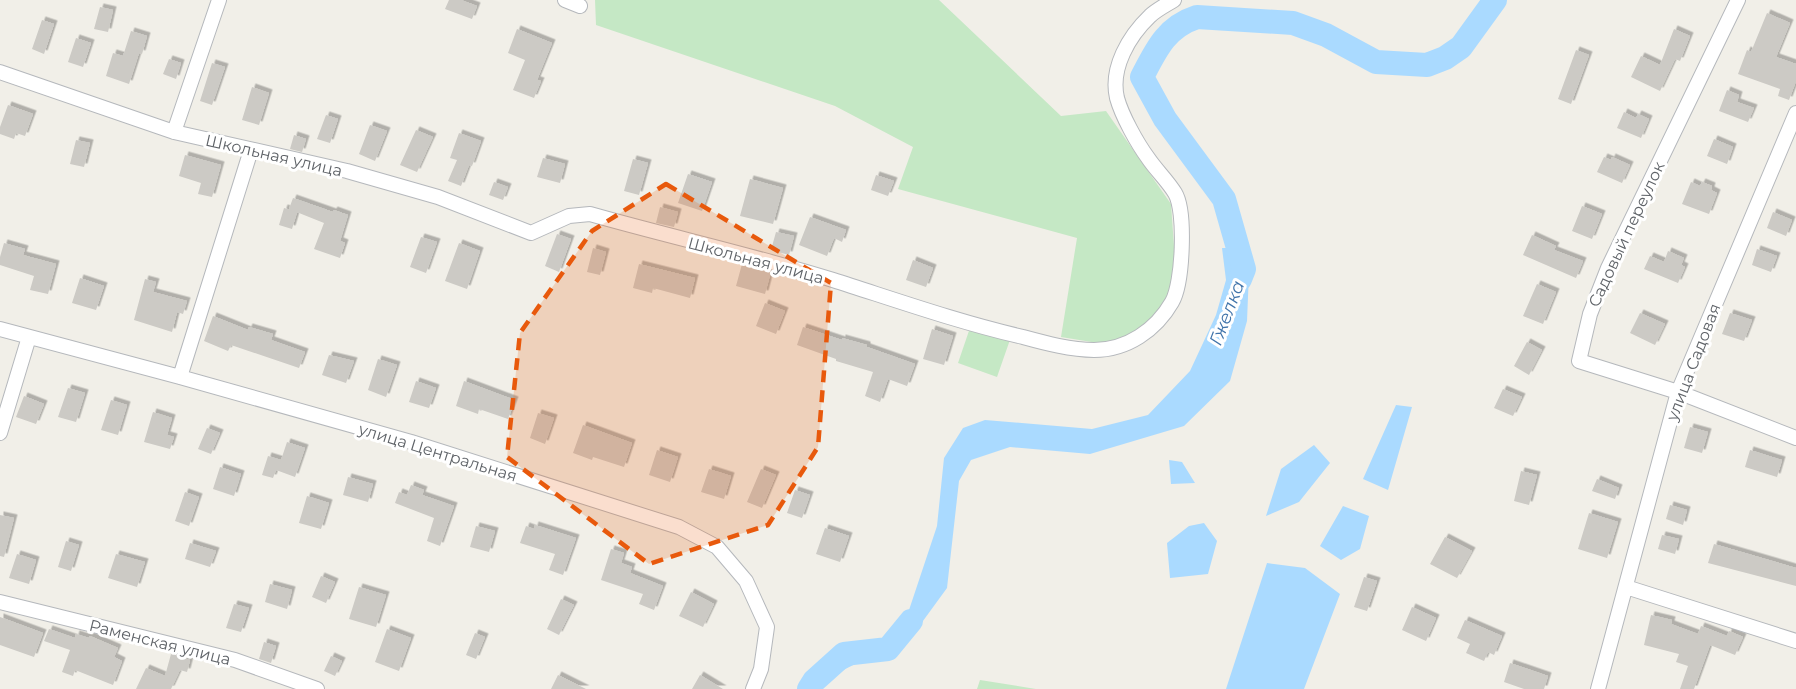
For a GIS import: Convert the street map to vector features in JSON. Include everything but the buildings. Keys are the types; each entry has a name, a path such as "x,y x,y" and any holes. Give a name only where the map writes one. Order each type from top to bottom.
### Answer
{"street":[{"path":"174,132 219,0"},
{"path":"565,0 580,6"},
{"name":"Школьная улица","path":"0,72 174,132 347,171 438,197 531,233 569,216 590,214 788,266 967,324 1058,345 1092,350 1113,348 1136,340 1157,321 1173,300 1179,276 1181,207 1175,193 1147,158 1128,121 1117,97 1116,70 1129,42 1151,15 1174,0"},
{"name":"Садовый переулок","path":"1738,0 1608,268 1590,314 1579,361 1678,392 1796,438"},
{"name":"улица Садовая","path":"1598,689 1678,392 1796,113"},
{"path":"180,377 251,150"},
{"name":"улица Центральная","path":"0,329 411,442 679,527 717,548 746,581 767,627 761,669 753,689"},
{"path":"0,434 29,337"},
{"path":"1626,587 1796,641"},
{"name":"Раменская улица","path":"0,602 235,660 317,689"}],"highlighted area":[{"path":"666,184 831,283 818,447 768,525 649,564 507,457 520,333 592,231"}],"green space":[{"path":"595,0 939,0 1061,116 1106,111 1171,204 1176,274 1162,315 1110,345 1061,337 1077,238 898,189 913,147 835,106 596,25"},
{"path":"972,322 1012,334 997,377 958,363"},
{"path":"980,680 1036,689 977,689"}],"water":[{"path":"1222,248 1250,248 1247,321 1230,381 1184,426 1090,454 1010,447 971,460 959,481 947,588 912,636 825,679 818,689 797,689 841,648 878,650 909,610 937,526 944,458 963,428 985,420 1092,429 1148,415 1190,371 1216,315 1226,280"},
{"path":"1396,405 1412,407 1388,490 1363,479"},
{"path":"1314,445 1330,463 1299,502 1266,516 1281,469"},
{"path":"1169,460 1182,462 1195,483 1171,484"},
{"path":"1343,506 1369,516 1360,549 1341,560 1320,546"},
{"path":"1204,523 1217,541 1208,574 1170,578 1167,543 1189,526"},
{"path":"1267,563 1305,568 1340,594 1304,689 1226,689"}],"waterway":[{"name":"Гжелка","path":"1240,279 1244,269 1224,199 1165,119 1142,77 1157,49 1170,33 1186,21 1197,17 1293,23 1326,35 1376,62 1427,65 1445,58 1461,47 1495,0"},
{"name":"Гжелка","path":"809,689 814,681 844,654 888,649 911,621"}]}
